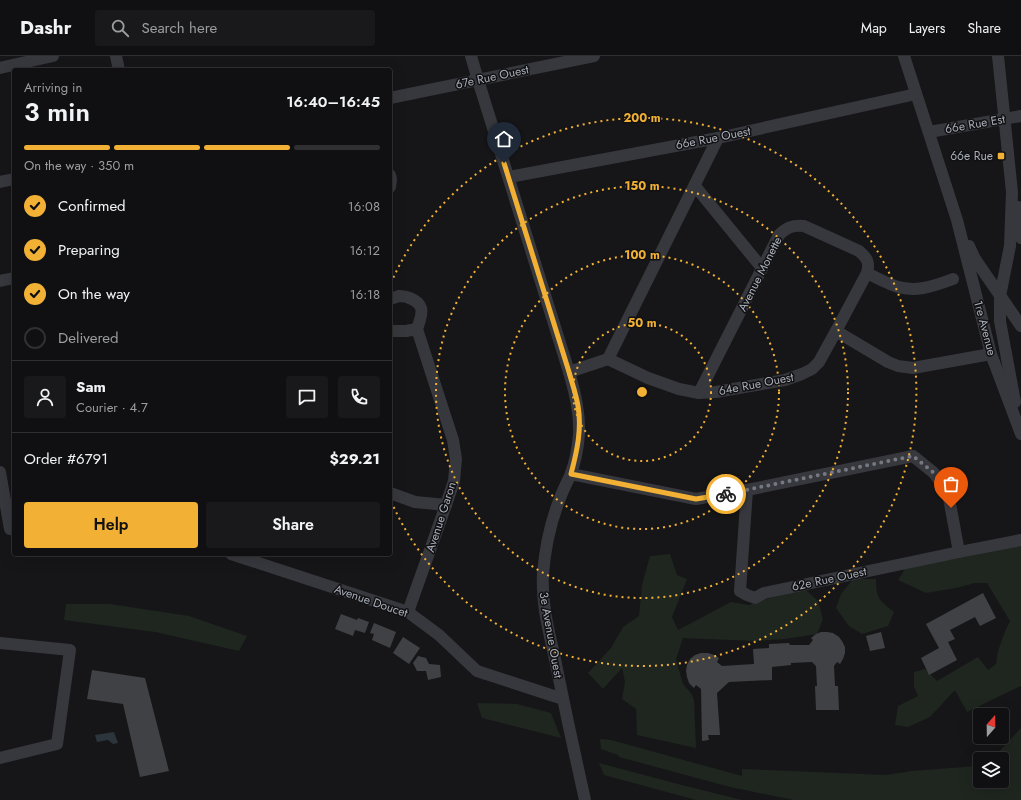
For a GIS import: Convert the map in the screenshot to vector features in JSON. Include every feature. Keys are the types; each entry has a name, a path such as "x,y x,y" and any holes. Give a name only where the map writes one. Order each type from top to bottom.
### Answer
{"street":[{"path":"0,68 20,60 53,56"},
{"path":"116,56 119,68"},
{"name":"3e Avenue Ouest","path":"472,56 478,80 569,372 578,406 579,434 576,454 571,474 559,500 551,524 543,575 543,599 585,800"},
{"name":"67e Rue Ouest","path":"392,98 594,56"},
{"name":"1re Avenue","path":"904,56 957,220 991,354 1021,434"},
{"path":"998,56 1012,192 1010,246 1000,296 1000,321 1021,434"},
{"name":"66e Rue Ouest","path":"509,176 718,138 916,94"},
{"name":"66e Rue Est","path":"929,132 1021,116"},
{"path":"569,372 608,359 718,138"},
{"path":"0,182 12,179"},
{"path":"695,186 762,268"},
{"path":"1012,192 1018,205 1021,238"},
{"name":"1re Avenue","path":"957,220 975,259 1021,326"},
{"name":"Avenue Monette","path":"699,393 779,235 784,230 790,227 804,226 859,251 868,260 869,266 867,273"},
{"path":"953,279 934,287 902,289 890,285 867,273 836,331 888,362 898,366 912,368 991,354"},
{"path":"0,281 12,278"},
{"name":"Avenue Garon","path":"392,298 399,296 408,298 416,301 421,308 421,318 417,329 453,440 456,459 454,481 408,612"},
{"path":"392,331 417,329"},
{"name":"64e Rue Ouest","path":"608,359 648,378 679,389 699,393 724,391 784,380 812,369 820,362 836,331"},
{"path":"571,474 696,499 913,456 934,473 948,493 958,552"},
{"path":"0,472 8,529"},
{"name":"62e Rue Ouest","path":"747,490 740,591 755,598 764,592 1021,540"},
{"path":"392,494 415,502 446,505"},
{"name":"Avenue Doucet","path":"237,556 408,612 439,635 477,671 563,699"},
{"path":"0,643 70,650 57,744 0,758"}],"shaded area":[{"path":"1021,539 1021,686 967,712 955,690 930,717 908,727 895,725 898,706 918,696 914,686 914,672 925,669 937,681 978,657 988,670 996,664 998,651 1010,621 987,583 975,583 926,593 898,580 907,566"},
{"path":"670,554 677,575 687,579 672,617 678,630 731,602 749,605 805,589 818,601 823,619 817,634 785,639 754,641 683,638 676,659 683,684 691,693 694,700 696,748 637,735 636,709 622,699 625,682 622,668 603,689 588,673 611,648 623,627 639,616 642,585 650,556"},
{"path":"853,579 876,579 879,598 894,612 888,626 862,634 849,626 836,608 841,594"},
{"path":"66,604 110,604 189,616 247,636 239,651 155,632 64,620"},
{"path":"477,703 517,704 551,713 561,738 482,718"},
{"path":"1021,728 1021,800 794,800 730,787 619,757 618,755 601,749 600,739 611,740 742,776 742,769 886,775 912,771 973,766 973,788 1009,788 1009,752 999,752 1006,744 1009,744 1009,741"},
{"path":"114,732 118,743 113,744 108,740 97,742 95,735"},
{"path":"599,763 742,800 696,800 604,775"}],"building":[{"path":"983,593 996,618 980,626 975,617 950,630 955,639 948,642 957,660 929,675 921,658 939,648 926,624"},
{"path":"341,614 357,620 358,618 369,622 365,633 355,630 353,636 335,629"},
{"path":"374,623 396,632 390,648 372,640 374,634 370,633"},
{"path":"821,632 833,633 839,637 845,647 843,659 840,664 837,662 834,666 835,686 838,686 839,710 816,710 816,666 812,662 791,663 791,665 772,667 772,680 729,682 717,693 720,735 708,735 709,740 702,741 701,689 696,685 694,688 689,683 686,671 690,659 701,653 708,653 719,658 717,662 722,666 754,664 753,649 769,648 769,644 789,643 790,645 809,645 813,640 811,638"},
{"path":"881,632 885,648 870,651 866,636"},
{"path":"403,637 420,648 409,664 393,653"},
{"path":"418,656 426,658 429,664 440,665 441,677 428,680 426,671 417,671 413,663"},
{"path":"92,670 145,678 169,771 140,777 123,704 87,699"}],"way so far":[{"path":"726,494 913,456 934,473 948,493 951,508"}],"place":[{"name":"66e Rue","path":"1001,156"}],"route":[{"path":"504,163 569,372 578,406 579,434 571,474 696,499 726,494"}]}
